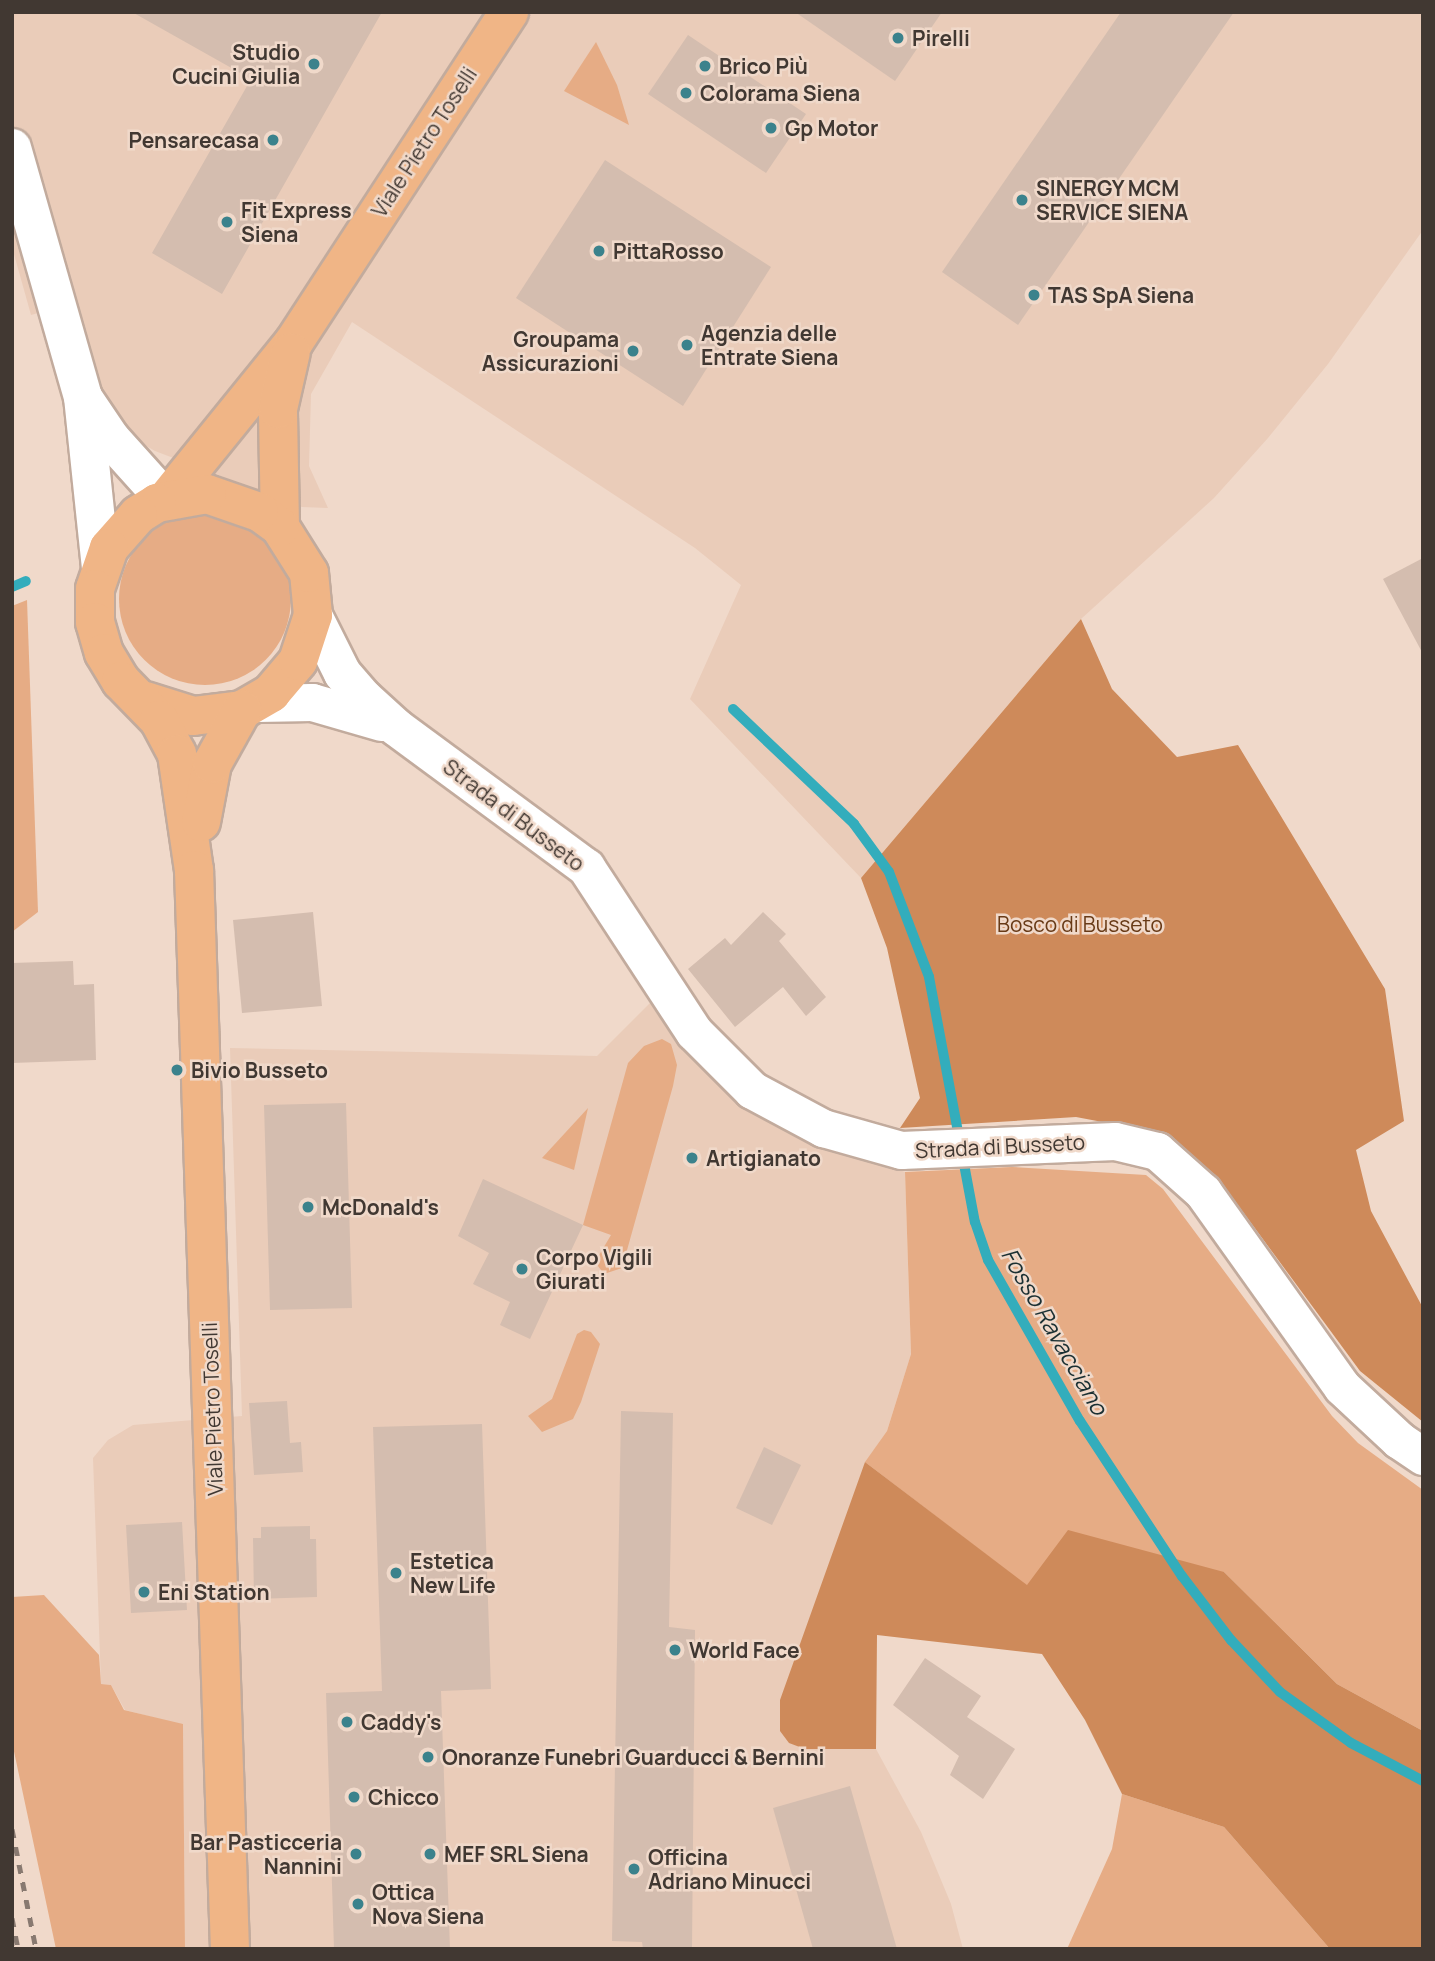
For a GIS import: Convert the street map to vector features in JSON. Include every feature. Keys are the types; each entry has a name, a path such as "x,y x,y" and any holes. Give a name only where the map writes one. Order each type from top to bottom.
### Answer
{"main road":[{"name":"Viale Pietro Toselli","path":"166,500 294,342 509,12"},
{"name":"Viale Pietro Toselli","path":"280,527 278,409 294,342"},
{"name":"Viale Pietro Toselli","path":"194,870 212,764 250,706 281,684 298,661 313,615 309,573 280,527 259,512 222,497 194,494 166,500 138,515 121,532 101,567 95,622 104,653 121,681 145,701 166,730 181,767 194,870 230,1949"},
{"name":"Viale Pietro Toselli","path":"145,701 192,716 250,706"}],"street":[{"path":"12,148 83,397 101,567"},
{"path":"83,397 111,439 166,500"},
{"name":"Strada di Busseto","path":"313,615 342,673 396,727 586,867 709,1051 752,1090 801,1118 876,1145 924,1152 988,1146 1115,1141 1135,1143 1169,1157 1203,1192 1342,1387 1399,1440 1423,1457"},
{"name":"Strada di Busseto","path":"250,706 327,704 396,727"}],"shaded area":[{"path":"12,12 1423,12 1423,230 1328,364 1268,438 1214,498 1081,619 861,878 690,699 741,585 695,548 352,322 311,394 309,466 328,508 302,507 155,451 131,437 99,405 67,305 31,315 12,247"},
{"path":"596,42 617,85 629,125 564,91"},
{"path":"205,513 238,520 266,538 284,566 291,599 284,632 266,660 238,678 205,685 172,678 144,660 126,632 119,599 126,566 144,538 172,520"},
{"path":"27,600 38,912 12,932 12,606"},
{"path":"651,1002 722,1083 818,1143 905,1172 911,1354 887,1431 865,1463 805,1749 876,1749 921,1832 951,1904 963,1949 185,1949 183,1725 125,1710 111,1685 101,1684 93,1458 108,1440 133,1425 242,1416 230,1048 597,1056"},
{"path":"662,1039 671,1044 677,1065 673,1086 622,1268 604,1274 595,1262 611,1235 583,1225 628,1063 644,1046"},
{"path":"588,1108 574,1170 542,1158"},
{"path":"1012,1167 1146,1175 1163,1189 1332,1416 1358,1443 1423,1490 1423,1731 1337,1684 1224,1572 1027,1586 865,1462 887,1431 911,1354 905,1172"},
{"path":"584,1330 591,1332 600,1344 581,1402 573,1419 542,1432 528,1416 552,1399 577,1334"},
{"path":"44,1595 99,1655 101,1684 111,1685 124,1710 183,1724 185,1949 56,1949 12,1742 12,1597"},
{"path":"1122,1794 1224,1827 1330,1949 1067,1949 1112,1849"}],"green space":[{"name":"Bosco di Busseto","path":"1081,619 1112,689 1177,757 1238,745 1385,989 1404,1121 1356,1150 1371,1211 1423,1308 1423,1422 1360,1371 1226,1189 1183,1149 1145,1130 1076,1117 900,1128 920,1098 887,948 861,878"},
{"path":"865,1462 1027,1585 1068,1530 1224,1572 1337,1684 1423,1731 1423,1949 1330,1949 1224,1827 1122,1794 1085,1720 1042,1654 877,1635 876,1749 805,1749 789,1743 780,1731 780,1700"}],"building":[{"path":"132,12 382,12 222,294 152,253 251,79"},
{"path":"795,12 942,12 895,81"},
{"path":"1121,12 1234,12 1018,325 942,272"},
{"path":"688,35 806,114 766,173 648,94"},
{"path":"605,160 771,267 683,406 516,298"},
{"path":"1423,558 1423,654 1383,579"},
{"path":"313,912 322,1006 242,1013 233,920"},
{"path":"763,912 786,934 779,941 826,997 806,1016 783,987 735,1027 688,969 725,938 731,945"},
{"path":"73,961 74,985 94,984 96,1060 12,1063 12,963"},
{"name":"McDonald's","path":"346,1103 352,1308 270,1310 264,1105"},
{"name":"Corpo Vigili Giurati","path":"483,1179 583,1225 530,1339 500,1325 510,1302 473,1284 489,1253 458,1236"},
{"path":"287,1401 290,1443 301,1442 303,1472 254,1475 249,1403"},
{"path":"621,1411 673,1413 669,1627 695,1630 692,1949 643,1949 642,1942 612,1941"},
{"path":"482,1424 491,1689 441,1691 450,1949 334,1949 326,1693 382,1691 373,1427"},
{"path":"764,1447 801,1465 772,1525 736,1508"},
{"path":"182,1522 187,1610 131,1613 126,1525"},
{"path":"310,1526 310,1539 316,1539 317,1597 254,1599 253,1538 261,1538 261,1527"},
{"path":"925,1658 981,1696 967,1717 1015,1749 983,1799 950,1775 959,1756 893,1705"},
{"path":"850,1786 897,1949 813,1949 773,1808"}],"waterway":[{"path":"12,587 26,581"},
{"name":"Fosso Ravacciano","path":"733,709 854,824 889,872 929,977 975,1222 988,1260 1080,1421 1182,1576 1231,1640 1280,1692 1351,1743 1423,1781"}],"railway":[{"path":"12,1829 36,1949"},
{"path":"12,1918 18,1949"}],"place":[{"name":"Pirelli","path":"898,38"},
{"name":"Studio Cucini Giulia","path":"314,64"},
{"name":"Brico Più","path":"705,66"},
{"name":"Colorama Siena","path":"686,93"},
{"name":"Gp Motor","path":"771,128"},
{"name":"Pensarecasa","path":"273,140"},
{"name":"SINERGY MCM SERVICE SIENA","path":"1022,200"},
{"name":"Fit Express Siena","path":"227,222"},
{"name":"PittaRosso","path":"599,251"},
{"name":"TAS SpA Siena","path":"1034,295"},
{"name":"Agenzia delle Entrate Siena","path":"687,345"},
{"name":"Groupama Assicurazioni","path":"633,351"},
{"name":"Bivio Busseto","path":"177,1070"},
{"name":"Artigianato","path":"692,1158"},
{"name":"McDonald's","path":"308,1207"},
{"name":"Corpo Vigili Giurati","path":"522,1269"},
{"name":"Estetica New Life","path":"396,1573"},
{"name":"Eni Station","path":"144,1592"},
{"name":"World Face","path":"675,1650"},
{"name":"Caddy's","path":"347,1722"},
{"name":"Onoranze Funebri Guarducci & Bernini","path":"428,1757"},
{"name":"Chicco","path":"354,1797"},
{"name":"Bar Pasticceria Nannini","path":"356,1854"},
{"name":"MEF SRL Siena","path":"430,1854"},
{"name":"Officina Adriano Minucci","path":"634,1869"},
{"name":"Ottica Nova Siena","path":"358,1904"}]}
